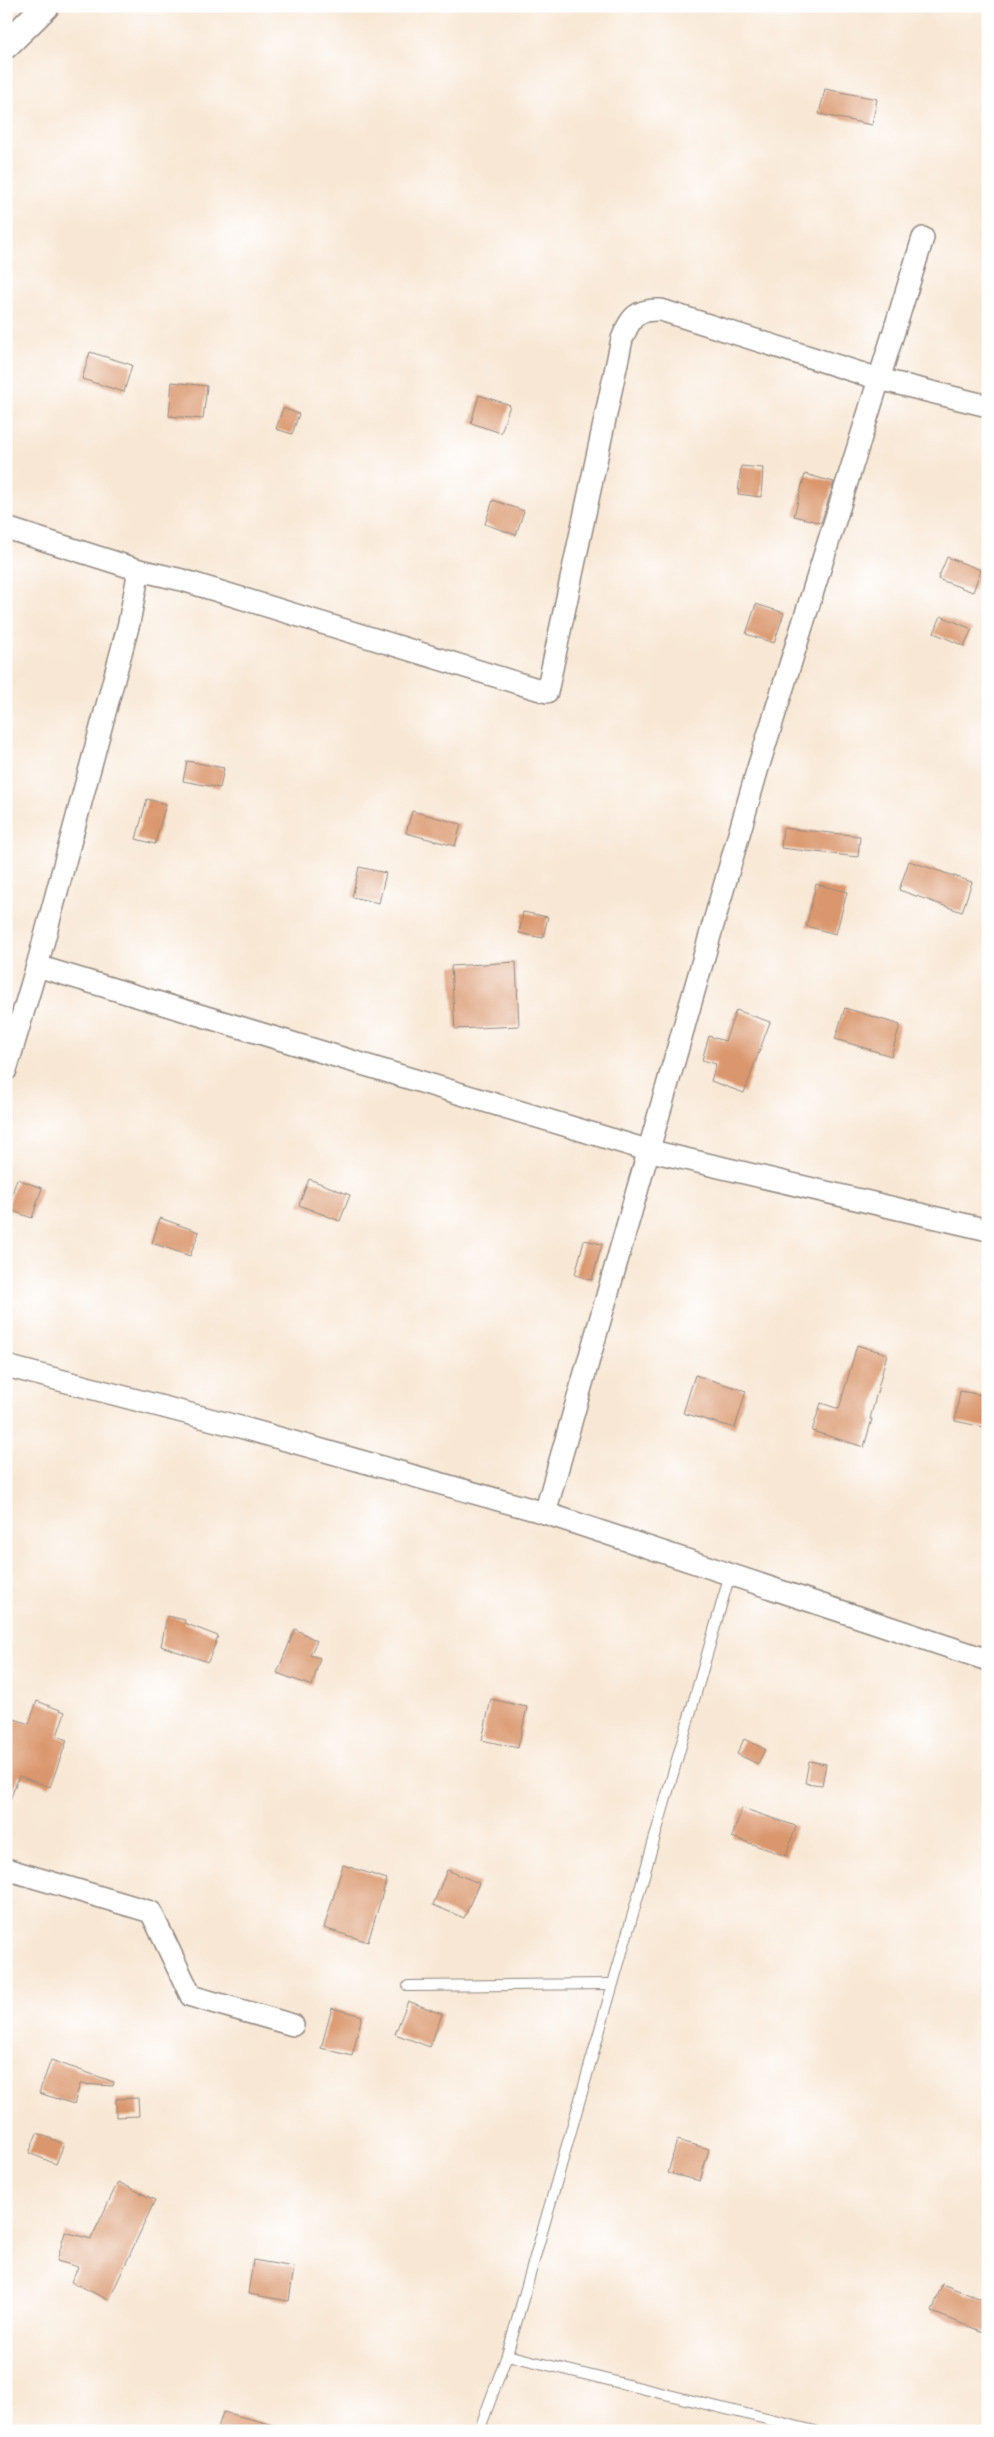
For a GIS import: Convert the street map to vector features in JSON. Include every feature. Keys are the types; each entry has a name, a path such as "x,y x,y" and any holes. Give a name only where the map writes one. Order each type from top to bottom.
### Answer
{"street":[{"path":"6,45 46,6"},
{"path":"545,1513 647,1150 757,771 923,238"},
{"path":"6,528 139,570 182,580 547,692 622,339 631,319 646,309 661,310 879,379 988,406"},
{"path":"6,1070 37,966 129,624 139,570"},
{"path":"37,966 647,1150 988,1230"},
{"path":"6,1366 240,1427 545,1513 988,1660"},
{"path":"6,1869 151,1912 190,1996 293,2025"}],"lane":[{"path":"479,2431 507,2355 730,1574"},
{"path":"408,1986 612,1984"},
{"path":"507,2355 815,2431"}],"building":[{"path":"825,89 877,99 872,125 819,114"},
{"path":"90,352 132,365 124,392 82,379"},
{"path":"172,382 207,386 203,419 169,416"},
{"path":"479,395 510,405 501,433 471,423"},
{"path":"283,408 299,414 292,434 276,429"},
{"path":"741,466 763,468 761,497 738,494"},
{"path":"805,474 834,482 821,523 794,516"},
{"path":"493,500 524,511 516,535 485,524"},
{"path":"947,557 981,570 973,592 938,579"},
{"path":"756,604 784,613 774,643 746,634"},
{"path":"941,616 972,629 964,646 934,633"},
{"path":"187,761 224,768 220,788 183,781"},
{"path":"147,799 166,804 155,844 136,839"},
{"path":"412,811 461,824 455,846 406,833"},
{"path":"783,828 860,836 858,857 781,848"},
{"path":"909,861 972,882 962,912 899,890"},
{"path":"359,867 386,873 379,903 352,897"},
{"path":"816,884 847,892 836,934 806,926"},
{"path":"523,912 548,917 543,938 519,933"},
{"path":"516,962 519,1026 455,1029 451,966"},
{"path":"845,1008 900,1025 891,1056 835,1039"},
{"path":"736,1010 770,1022 744,1093 711,1081 716,1064 702,1060 709,1036 725,1041"},
{"path":"17,1179 42,1188 32,1218 7,1209"},
{"path":"309,1179 350,1195 340,1221 299,1205"},
{"path":"160,1218 199,1232 190,1256 152,1243"},
{"path":"584,1240 602,1244 592,1280 575,1275"},
{"path":"857,1345 887,1354 864,1447 812,1431 821,1403 839,1409"},
{"path":"695,1375 746,1391 735,1428 683,1413"},
{"path":"960,1391 988,1396 988,1428 955,1421"},
{"path":"167,1616 185,1620 184,1623 218,1636 208,1662 161,1646"},
{"path":"295,1629 317,1641 310,1655 320,1658 312,1686 277,1673"},
{"path":"491,1699 527,1707 518,1748 482,1740"},
{"path":"37,1701 65,1712 57,1736 67,1740 50,1787 19,1776 8,1805 6,1805 6,1716 29,1724"},
{"path":"744,1739 765,1749 758,1764 737,1754"},
{"path":"809,1761 826,1764 822,1785 805,1783"},
{"path":"742,1808 796,1826 786,1856 732,1837"},
{"path":"343,1865 387,1879 368,1942 324,1928"},
{"path":"447,1870 479,1883 464,1918 433,1905"},
{"path":"408,2001 442,2014 430,2047 395,2034"},
{"path":"332,2008 362,2016 352,2056 321,2048"},
{"path":"51,2060 114,2082 113,2086 80,2084 74,2104 39,2093"},
{"path":"138,2098 139,2116 116,2117 116,2099"},
{"path":"37,2133 64,2144 56,2164 29,2153"},
{"path":"677,2140 709,2149 700,2181 668,2173"},
{"path":"118,2182 155,2200 109,2300 71,2282 78,2267 57,2261 65,2232 91,2239"},
{"path":"253,2260 294,2267 289,2301 248,2294"},
{"path":"942,2284 988,2302 988,2334 932,2312"},
{"path":"223,2412 274,2425 273,2431 217,2431"}]}
